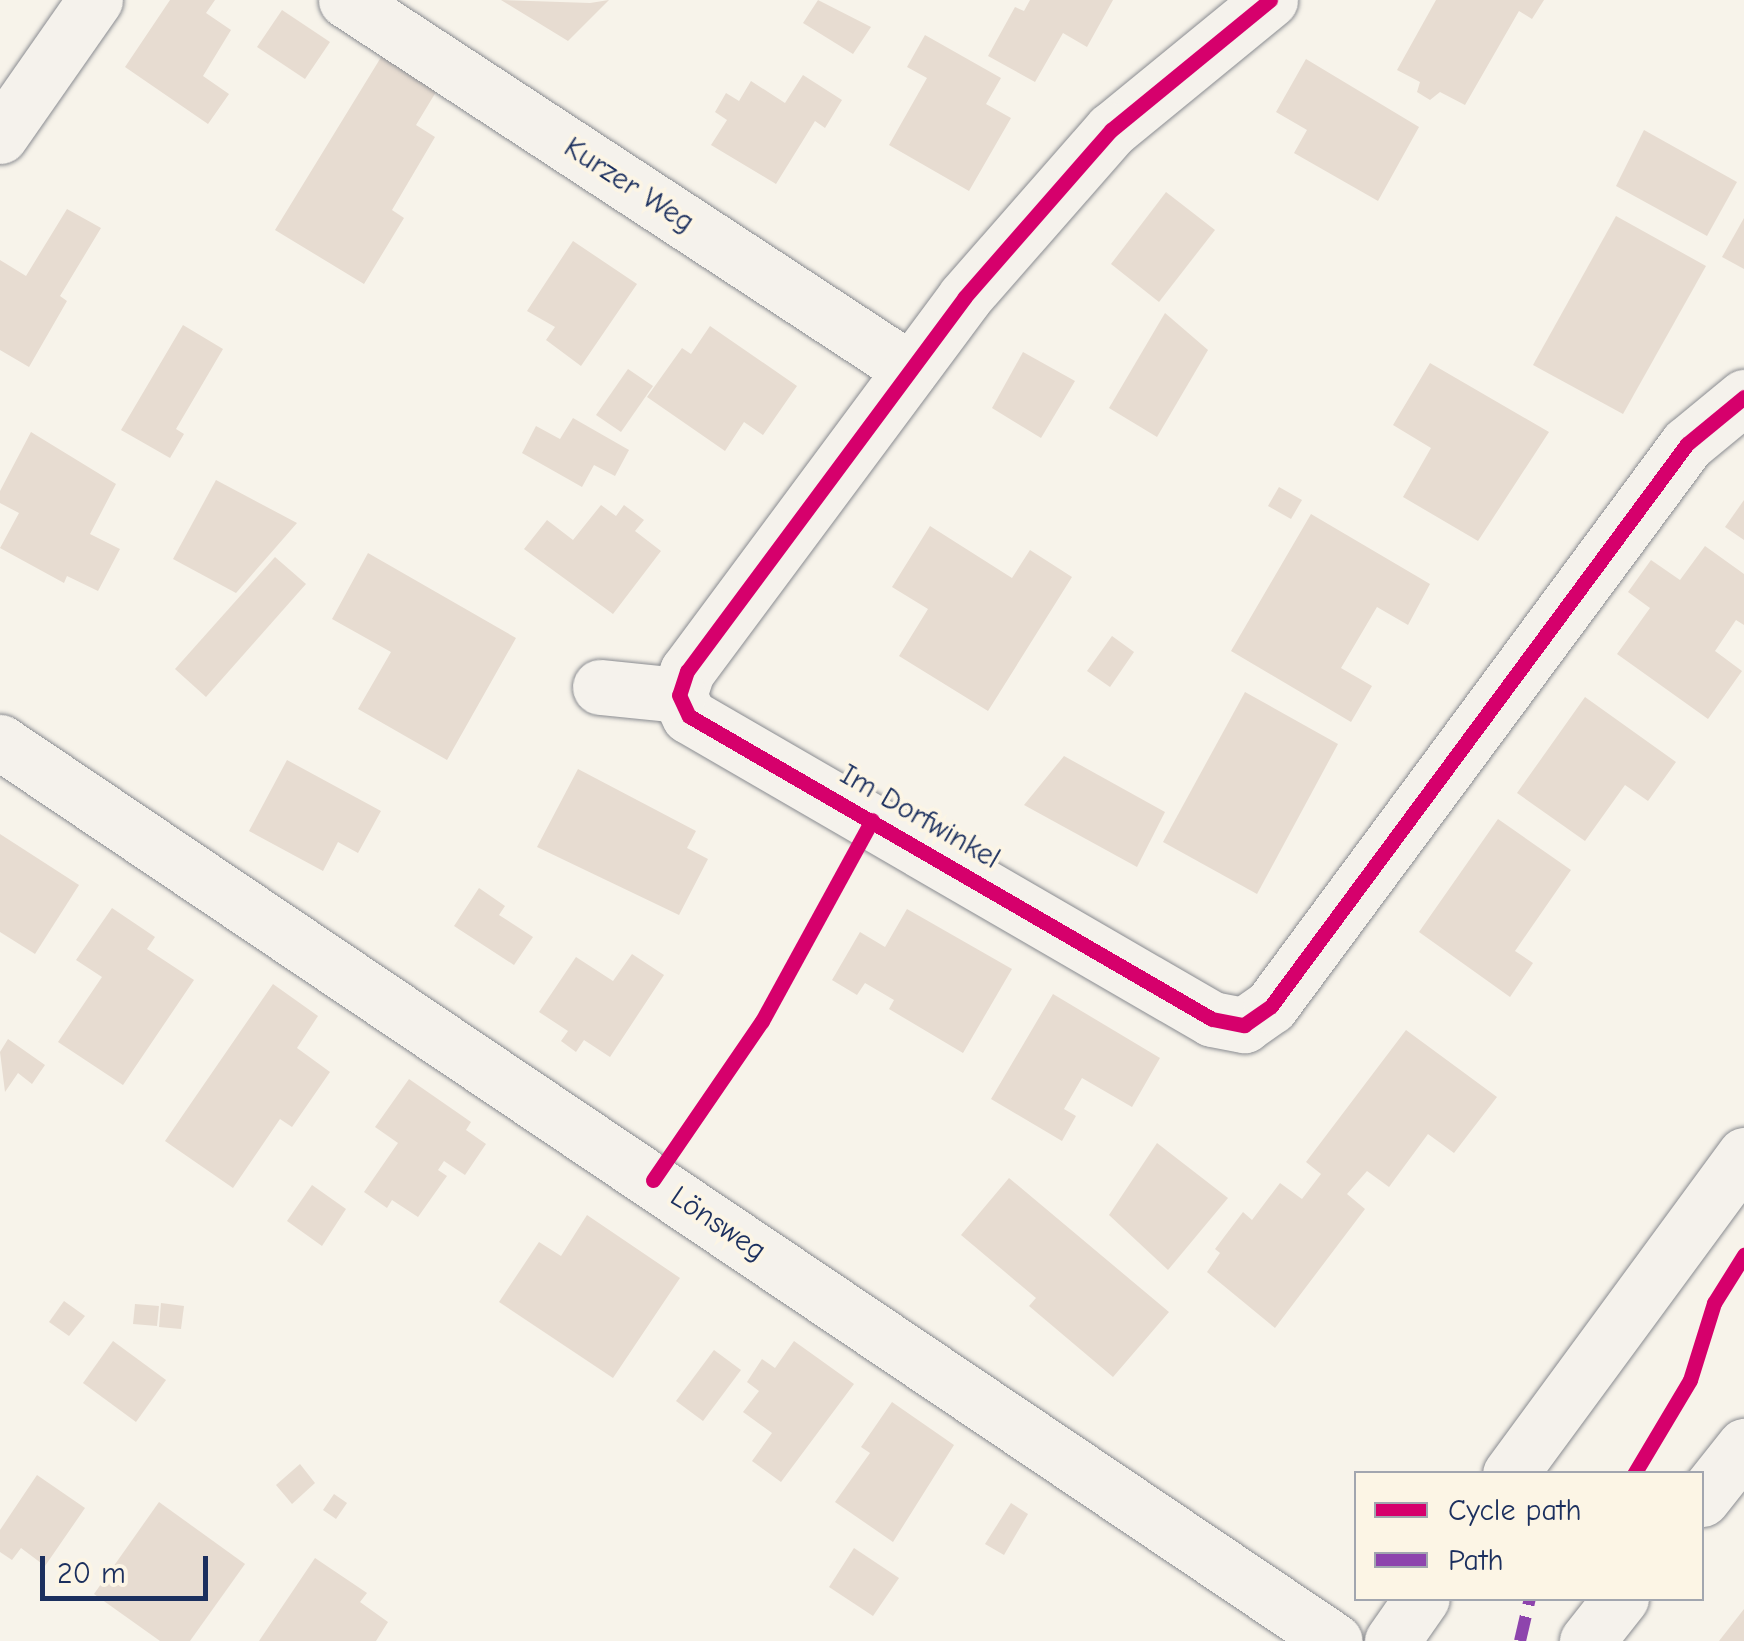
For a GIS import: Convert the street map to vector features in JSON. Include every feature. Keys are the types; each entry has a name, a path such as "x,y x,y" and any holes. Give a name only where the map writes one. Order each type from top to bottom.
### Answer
{"street":[{"path":"0,136 95,0"},
{"name":"Kurzer Weg","path":"346,0 912,370"},
{"path":"600,687 679,695 687,672 965,297 1111,130 1270,0"},
{"name":"Im Dorfwinkel","path":"679,695 689,716 1212,1020 1244,1025 1283,990 1687,444 1744,396"},
{"name":"Lönsweg","path":"0,742 1335,1641"},
{"path":"1512,1471 1744,1156"},
{"path":"1704,1496 1744,1446"},
{"path":"1392,1641 1420,1601"},
{"path":"1587,1641 1619,1601"}],"building":[{"path":"170,0 215,0 206,13 231,30 203,76 229,94 208,124 125,67"},
{"path":"501,0 590,3 609,0 568,41"},
{"path":"818,0 871,27 853,54 803,23"},
{"path":"1030,0 1113,0 1087,47 1063,33 1035,82 988,56 1015,7 1024,11"},
{"path":"1436,0 1544,0 1532,19 1519,11 1465,105 1440,92 1430,100 1417,92 1420,82 1397,70"},
{"path":"282,10 330,42 305,79 257,47"},
{"path":"925,35 1001,78 986,104 1011,118 969,191 889,145 927,78 907,67"},
{"path":"383,54 439,87 416,125 435,137 392,210 404,218 364,284 275,230"},
{"path":"1306,59 1419,127 1378,201 1294,153 1307,130 1276,112"},
{"path":"803,75 842,100 825,128 815,121 776,184 711,145 727,120 715,112 726,93 739,101 751,81 785,103"},
{"path":"1644,130 1737,182 1707,236 1616,186"},
{"path":"1166,192 1215,230 1159,302 1111,264"},
{"path":"67,209 101,228 60,296 67,301 29,367 0,350 0,260 26,276"},
{"path":"1616,216 1706,266 1623,414 1533,365"},
{"path":"1744,218 1744,269 1722,257"},
{"path":"573,241 637,284 581,366 546,340 555,327 527,311"},
{"path":"1165,313 1208,350 1157,437 1109,408"},
{"path":"183,325 223,349 176,429 184,434 170,458 121,430"},
{"path":"710,326 797,386 763,435 744,422 725,451 647,397 682,348 691,354"},
{"path":"1023,352 1075,381 1041,438 992,408"},
{"path":"1430,363 1549,432 1478,541 1403,497 1431,448 1393,425"},
{"path":"628,369 653,386 621,432 596,415"},
{"path":"573,418 629,450 615,476 594,465 582,487 522,453 536,426 560,439"},
{"path":"31,432 116,484 90,534 120,549 98,591 67,576 64,583 0,548 19,513 0,503 0,491"},
{"path":"216,480 297,523 236,593 173,559"},
{"path":"1279,487 1302,500 1291,519 1268,506"},
{"path":"1744,500 1744,540 1725,527"},
{"path":"601,505 616,516 624,505 644,520 635,531 661,551 613,614 524,549 547,520 573,540"},
{"path":"1311,514 1430,584 1408,625 1377,607 1341,668 1372,686 1351,722 1231,651"},
{"path":"930,526 1012,578 1030,550 1072,577 988,711 899,656 928,609 892,587"},
{"path":"1705,546 1744,574 1744,625 1736,620 1715,651 1742,671 1708,719 1617,654 1650,608 1628,592 1651,560 1680,580"},
{"path":"368,553 516,638 447,760 358,709 391,652 332,619"},
{"path":"275,557 306,584 206,697 175,669"},
{"path":"1112,636 1134,652 1110,687 1087,671"},
{"path":"1245,692 1338,744 1257,894 1163,842"},
{"path":"1585,697 1676,762 1648,801 1625,785 1585,841 1517,793"},
{"path":"1064,756 1165,812 1137,867 1024,805"},
{"path":"287,760 381,811 358,853 338,842 323,871 249,831"},
{"path":"578,769 696,831 687,848 708,859 679,915 537,847"},
{"path":"1498,819 1571,870 1515,951 1533,963 1510,997 1419,932"},
{"path":"0,834 79,885 35,954 0,932"},
{"path":"479,888 505,906 499,915 533,937 514,965 454,926"},
{"path":"112,908 155,937 147,949 194,980 123,1085 58,1042 102,977 76,960"},
{"path":"907,909 1012,969 963,1053 889,1009 894,1000 865,983 857,995 832,980 860,932 885,947"},
{"path":"632,954 664,975 610,1057 584,1040 576,1052 561,1041 568,1031 539,1012 576,957 613,981"},
{"path":"273,984 318,1016 297,1048 330,1072 292,1127 280,1119 233,1188 165,1141"},
{"path":"1053,994 1160,1058 1132,1107 1082,1078 1064,1109 1076,1116 1062,1141 991,1099"},
{"path":"1406,1030 1497,1097 1454,1153 1428,1134 1389,1187 1367,1171 1347,1194 1365,1209 1275,1328 1207,1272 1220,1253 1215,1249 1243,1212 1252,1220 1280,1183 1302,1199 1321,1174 1306,1162"},
{"path":"8,1039 45,1065 32,1084 18,1073 5,1092 0,1052"},
{"path":"409,1079 471,1122 466,1130 486,1144 465,1175 444,1161 438,1170 447,1176 418,1217 392,1200 387,1208 364,1192 398,1143 375,1127"},
{"path":"1157,1143 1228,1198 1168,1270 1109,1215"},
{"path":"1009,1178 1169,1312 1113,1377 1029,1306 1036,1298 961,1235"},
{"path":"312,1185 346,1209 322,1246 287,1221"},
{"path":"587,1215 680,1278 613,1378 499,1302 539,1242 561,1256"},
{"path":"64,1301 85,1316 69,1336 49,1322"},
{"path":"161,1303 184,1306 181,1329 159,1327"},
{"path":"135,1304 159,1306 157,1326 133,1324"},
{"path":"113,1341 166,1380 136,1422 83,1383"},
{"path":"794,1341 854,1384 781,1482 752,1461 772,1433 743,1412 759,1391 747,1382 762,1359 775,1368"},
{"path":"714,1350 741,1370 703,1421 676,1401"},
{"path":"892,1402 954,1445 893,1542 835,1502 870,1453 861,1447"},
{"path":"300,1464 315,1483 292,1504 276,1485"},
{"path":"37,1475 85,1508 45,1566 21,1548 12,1560 0,1552 0,1530"},
{"path":"334,1494 347,1503 336,1519 323,1510"},
{"path":"159,1502 245,1564 190,1641 160,1641 94,1594"},
{"path":"1011,1503 1028,1514 1004,1555 985,1544"},
{"path":"854,1548 899,1578 873,1616 829,1587"},
{"path":"315,1558 367,1593 360,1602 388,1622 376,1641 259,1641"},
{"path":"1744,1609 1744,1641 1719,1641"}],"marked path":[{"path":"1520,1641 1529,1601"}],"cycle path":[{"path":"1270,0 1111,130 965,297 687,671 679,695 689,716 1212,1019 1244,1025 1271,1006 1687,444 1744,397"},
{"path":"653,1180 762,1021 872,820"},
{"path":"1636,1471 1690,1380 1714,1303 1744,1255"}]}
